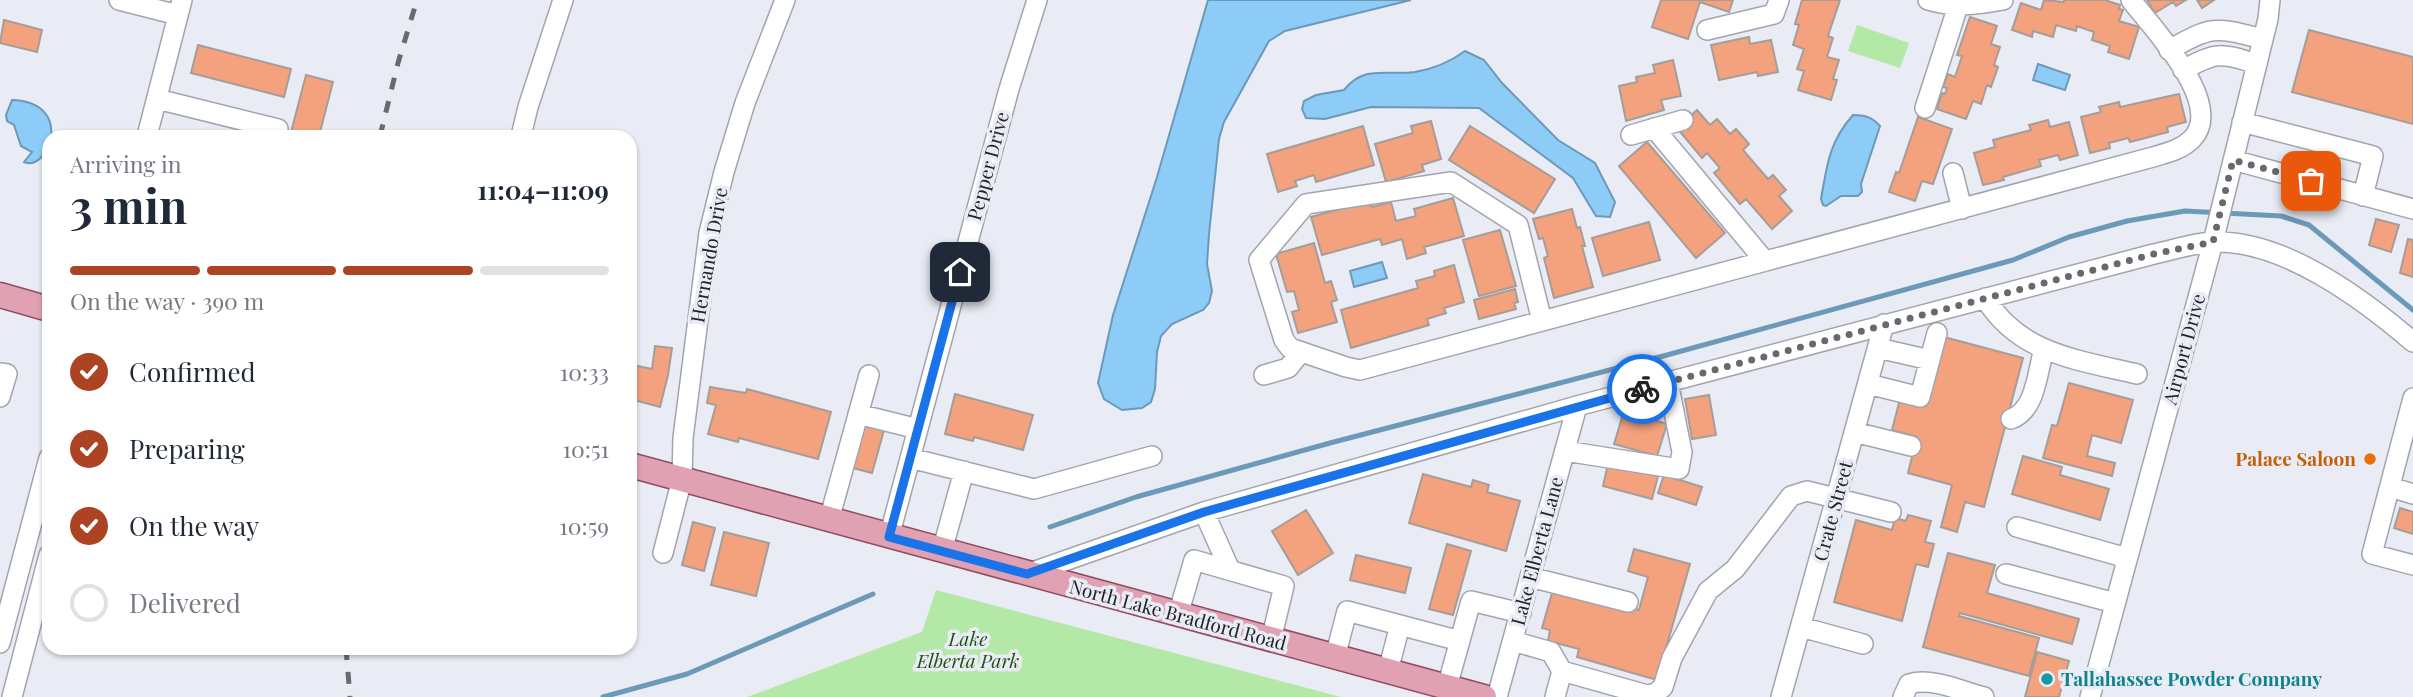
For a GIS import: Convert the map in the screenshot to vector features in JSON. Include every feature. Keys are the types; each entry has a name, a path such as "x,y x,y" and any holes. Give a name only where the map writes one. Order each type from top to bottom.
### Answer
{"main road":[{"path":"0,295 42,307"},
{"name":"North Lake Bradford Road","path":"637,467 1484,697"}],"street":[{"path":"119,0 180,8 149,130"},
{"path":"522,130 563,0"},
{"name":"Hernando Drive","path":"663,553 682,479 683,438 709,233 745,103 785,0"},
{"name":"Pepper Drive","path":"889,537 1009,89 1037,0"},
{"path":"1707,30 1774,13 1779,0"},
{"path":"1928,0 1958,6 2003,0"},
{"path":"1542,321 1518,225 1451,182 1306,204 1259,260 1284,340 1290,348 1360,370 1962,208 2179,149 2192,139 2199,128 2203,113 2193,83 2131,0"},
{"name":"Airport Drive","path":"2090,697 2215,235 2270,0"},
{"path":"1925,108 1958,6"},
{"path":"2169,50 2197,34 2213,29 2263,39"},
{"path":"2183,70 2208,56 2219,54 2257,64"},
{"path":"157,99 278,129"},
{"path":"1631,135 1683,120"},
{"path":"2242,122 2373,156 2363,195"},
{"path":"1654,128 1765,261"},
{"path":"2233,160 2413,209"},
{"path":"1952,173 1962,208"},
{"path":"1027,574 1204,512 1577,406 2154,254 2215,235 2281,257 2322,276 2386,318 2413,342"},
{"path":"1985,298 2005,322 2043,349 2137,374"},
{"name":"Crate Street","path":"1782,697 1884,324"},
{"path":"1868,384 1920,397 1937,333"},
{"path":"1878,348 1930,360"},
{"path":"2011,419 2025,412 2043,349"},
{"path":"1264,375 1288,368 1301,352"},
{"path":"0,373 7,374 0,397"},
{"path":"829,520 869,375"},
{"path":"1565,451 1679,469 1682,452 1668,382"},
{"path":"2413,398 2372,554 2413,565"},
{"name":"Lake Elberta Lane","path":"1497,697 1577,406"},
{"path":"858,414 918,429"},
{"path":"1854,432 1912,446"},
{"path":"910,458 1034,489 1152,456"},
{"path":"942,551 964,471"},
{"path":"0,643 42,484"},
{"path":"2390,487 2413,494"},
{"path":"1513,641 1551,652 1562,671 1620,692 1647,695 1656,693 1664,687 1672,658 1708,591 1735,569 1791,496 1807,491 1891,512"},
{"path":"1204,512 1230,570"},
{"path":"2017,527 2127,558"},
{"path":"1178,615 1194,560 1284,586 1271,639"},
{"path":"2006,574 2115,603"},
{"path":"1531,577 1628,602"},
{"path":"12,697 42,582"},
{"path":"1447,687 1471,601 1521,613"},
{"path":"1335,657 1347,611 1460,641"},
{"path":"1388,671 1400,625"},
{"path":"1801,626 1863,643"},
{"path":"1555,697 1562,671"},
{"path":"1903,697 1909,684 1916,681 1941,691 1984,697"}],"green space":[{"path":"1857,25 1909,43 1900,68 1848,51"},
{"name":"Lake Elberta Park","path":"936,590 1341,697 747,697 922,632"}],"water":[{"path":"1208,0 1411,0 1285,31 1269,41 1224,122 1219,139 1207,264 1212,291 1209,303 1203,310 1172,324 1161,336 1151,402 1142,408 1122,410 1104,399 1098,383 1113,315 1157,177"},
{"path":"1465,51 1484,60 1502,83 1558,140 1595,163 1615,202 1610,217 1596,216 1573,178 1479,108 1371,107 1325,119 1306,118 1302,109 1304,101 1316,95 1344,90 1352,82 1368,74 1422,71 1447,62"},
{"path":"2038,64 2070,75 2065,90 2033,80"},
{"path":"12,100 32,104 44,112 51,130 42,130 42,156 33,163 24,162 32,152 21,146 14,125 7,121 6,115"},
{"path":"1853,115 1868,117 1880,126 1861,184 1862,192 1858,196 1841,196 1826,206 1821,199 1830,154"},
{"path":"1382,262 1387,278 1354,287 1350,271"}],"building":[{"path":"1661,0 1733,0 1729,12 1700,2 1688,39 1652,27"},
{"path":"1802,0 1840,0 1828,36 1833,38 1827,57 1839,60 1833,79 1837,80 1831,100 1798,90 1804,71 1797,69 1804,49 1793,45 1799,25 1795,24"},
{"path":"2044,0 2105,0 2120,5 2119,9 2123,10 2119,21 2139,27 2129,59 2108,52 2110,46 2092,40 2094,32 2077,26 2076,31 2056,25 2053,37 2033,31 2032,37 2012,30 2021,3 2041,10"},
{"path":"2147,0 2186,0 2176,6 2173,2 2155,13"},
{"path":"2197,0 2214,0 2202,8"},
{"path":"1970,17 1997,26 1991,44 2000,47 1994,65 1998,67 1991,87 1987,85 1981,104 1973,101 1966,119 1937,109 1942,93 1945,94 1947,88 1943,87 1948,74 1955,77 1962,56 1957,55"},
{"path":"4,20 42,30 37,52 0,43"},
{"path":"2309,30 2413,57 2413,124 2292,92"},
{"path":"1749,37 1750,44 1771,40 1778,72 1758,76 1757,72 1719,80 1711,45"},
{"path":"198,45 291,69 284,97 191,73"},
{"path":"1673,60 1681,96 1661,100 1664,110 1626,121 1619,86 1637,82 1636,77 1655,73 1653,65"},
{"path":"306,75 333,82 321,130 292,130"},
{"path":"2179,94 2186,122 2167,127 2168,132 2130,142 2128,138 2109,143 2110,148 2090,153 2081,117 2101,112 2099,107 2119,102 2120,107"},
{"path":"1697,110 1710,125 1717,119 1730,134 1736,129 1749,144 1743,150 1768,179 1773,175 1786,190 1779,196 1792,211 1772,229 1746,199 1740,204 1714,173 1720,168 1707,153 1702,158 1677,128"},
{"path":"1918,117 1952,129 1933,184 1922,181 1915,201 1889,192 1896,172 1899,173"},
{"path":"2048,120 2050,127 2069,122 2078,155 2060,160 2058,155 2039,160 2041,166 1983,185 1974,153 1995,147 1993,140 2031,130 2029,125"},
{"path":"1431,121 1441,159 1422,165 1424,171 1386,182 1375,144 1413,133 1411,126"},
{"path":"1363,126 1374,165 1316,182 1314,175 1295,181 1297,186 1278,192 1267,154"},
{"path":"1470,126 1555,179 1534,213 1449,160"},
{"path":"1647,142 1725,233 1696,258 1619,166"},
{"path":"1453,198 1464,236 1424,247 1426,253 1407,259 1402,239 1382,245 1380,239 1322,255 1311,217 1370,201 1372,207 1391,202 1396,221 1416,216 1414,209"},
{"path":"1572,209 1577,228 1580,227 1593,287 1554,298 1544,258 1548,256 1543,238 1539,239 1533,219"},
{"path":"2376,219 2399,225 2391,252 2369,245"},
{"path":"1649,222 1660,260 1603,276 1592,238"},
{"path":"1500,230 1516,286 1479,296 1463,240"},
{"path":"2408,239 2413,240 2413,277 2400,273"},
{"path":"1314,243 1325,283 1331,281 1337,300 1331,302 1337,322 1298,333 1292,312 1299,310 1294,291 1287,292 1276,254"},
{"path":"1454,265 1464,302 1444,308 1446,313 1427,319 1429,325 1351,348 1341,310 1418,288 1416,281 1435,276 1434,271"},
{"path":"1515,289 1518,302 1514,303 1516,309 1479,319 1474,300"},
{"path":"1944,337 2023,358 1984,507 1965,502 1957,532 1941,527 1952,485 1908,473 1917,437 1892,430 1900,399 1926,406"},
{"path":"655,346 672,348 660,407 637,401 637,366 652,369"},
{"path":"2069,383 2133,400 2121,443 2092,435 2087,456 2115,463 2112,476 2043,458 2052,425 2057,426"},
{"path":"710,387 746,393 747,389 831,412 818,459 739,438 738,442 708,434 716,405 707,403"},
{"path":"955,394 1033,415 1023,450 974,437 973,441 945,434"},
{"path":"1709,395 1716,435 1692,439 1685,399"},
{"path":"868,410 888,416 872,473 853,468"},
{"path":"1624,411 1667,424 1657,456 1614,444"},
{"path":"2023,456 2062,467 2060,475 2109,489 2100,520 2012,494"},
{"path":"1608,464 1658,476 1652,499 1603,486"},
{"path":"1423,474 1471,487 1473,480 1489,485 1487,492 1520,501 1506,551 1409,523"},
{"path":"1664,475 1702,487 1696,505 1658,493"},
{"path":"2400,508 2413,512 2413,534 2394,528"},
{"path":"1306,510 1333,553 1298,575 1272,531"},
{"path":"1908,515 1931,521 1925,542 1934,544 1928,567 1916,564 1902,621 1834,602 1856,520 1892,530 1895,518 1906,521"},
{"path":"693,522 715,528 704,571 682,565"},
{"path":"724,532 769,543 756,596 711,585"},
{"path":"1447,544 1471,551 1453,615 1429,609"},
{"path":"1634,549 1690,564 1657,680 1577,657 1579,649 1548,641 1550,630 1542,628 1554,586 1639,610 1648,577 1628,571"},
{"path":"1948,553 1995,565 1987,593 2079,619 2072,644 1960,613 1959,616 2039,638 2029,676 1923,647"},
{"path":"1356,555 1411,568 1405,593 1350,580"},
{"name":"Tallahassee Powder Company","path":"2037,652 2069,661 2059,697 2025,697"}],"waterway":[{"path":"1050,527 1136,497 1330,443 1667,355 2013,260 2069,237 2127,221 2185,211 2281,216 2309,225 2413,310"},
{"path":"603,697 687,674 873,594"}],"railway":[{"path":"381,130 417,0"},
{"path":"347,655 350,697"}],"way so far":[{"path":"1642,389 2154,254 2213,242 2233,160 2311,181"}],"place":[{"name":"Palace Saloon","path":"2370,459"},
{"name":"Tallahassee Powder Company","path":"2047,679"}],"route":[{"path":"960,272 889,537 1027,574 1204,512 1642,389"}]}
